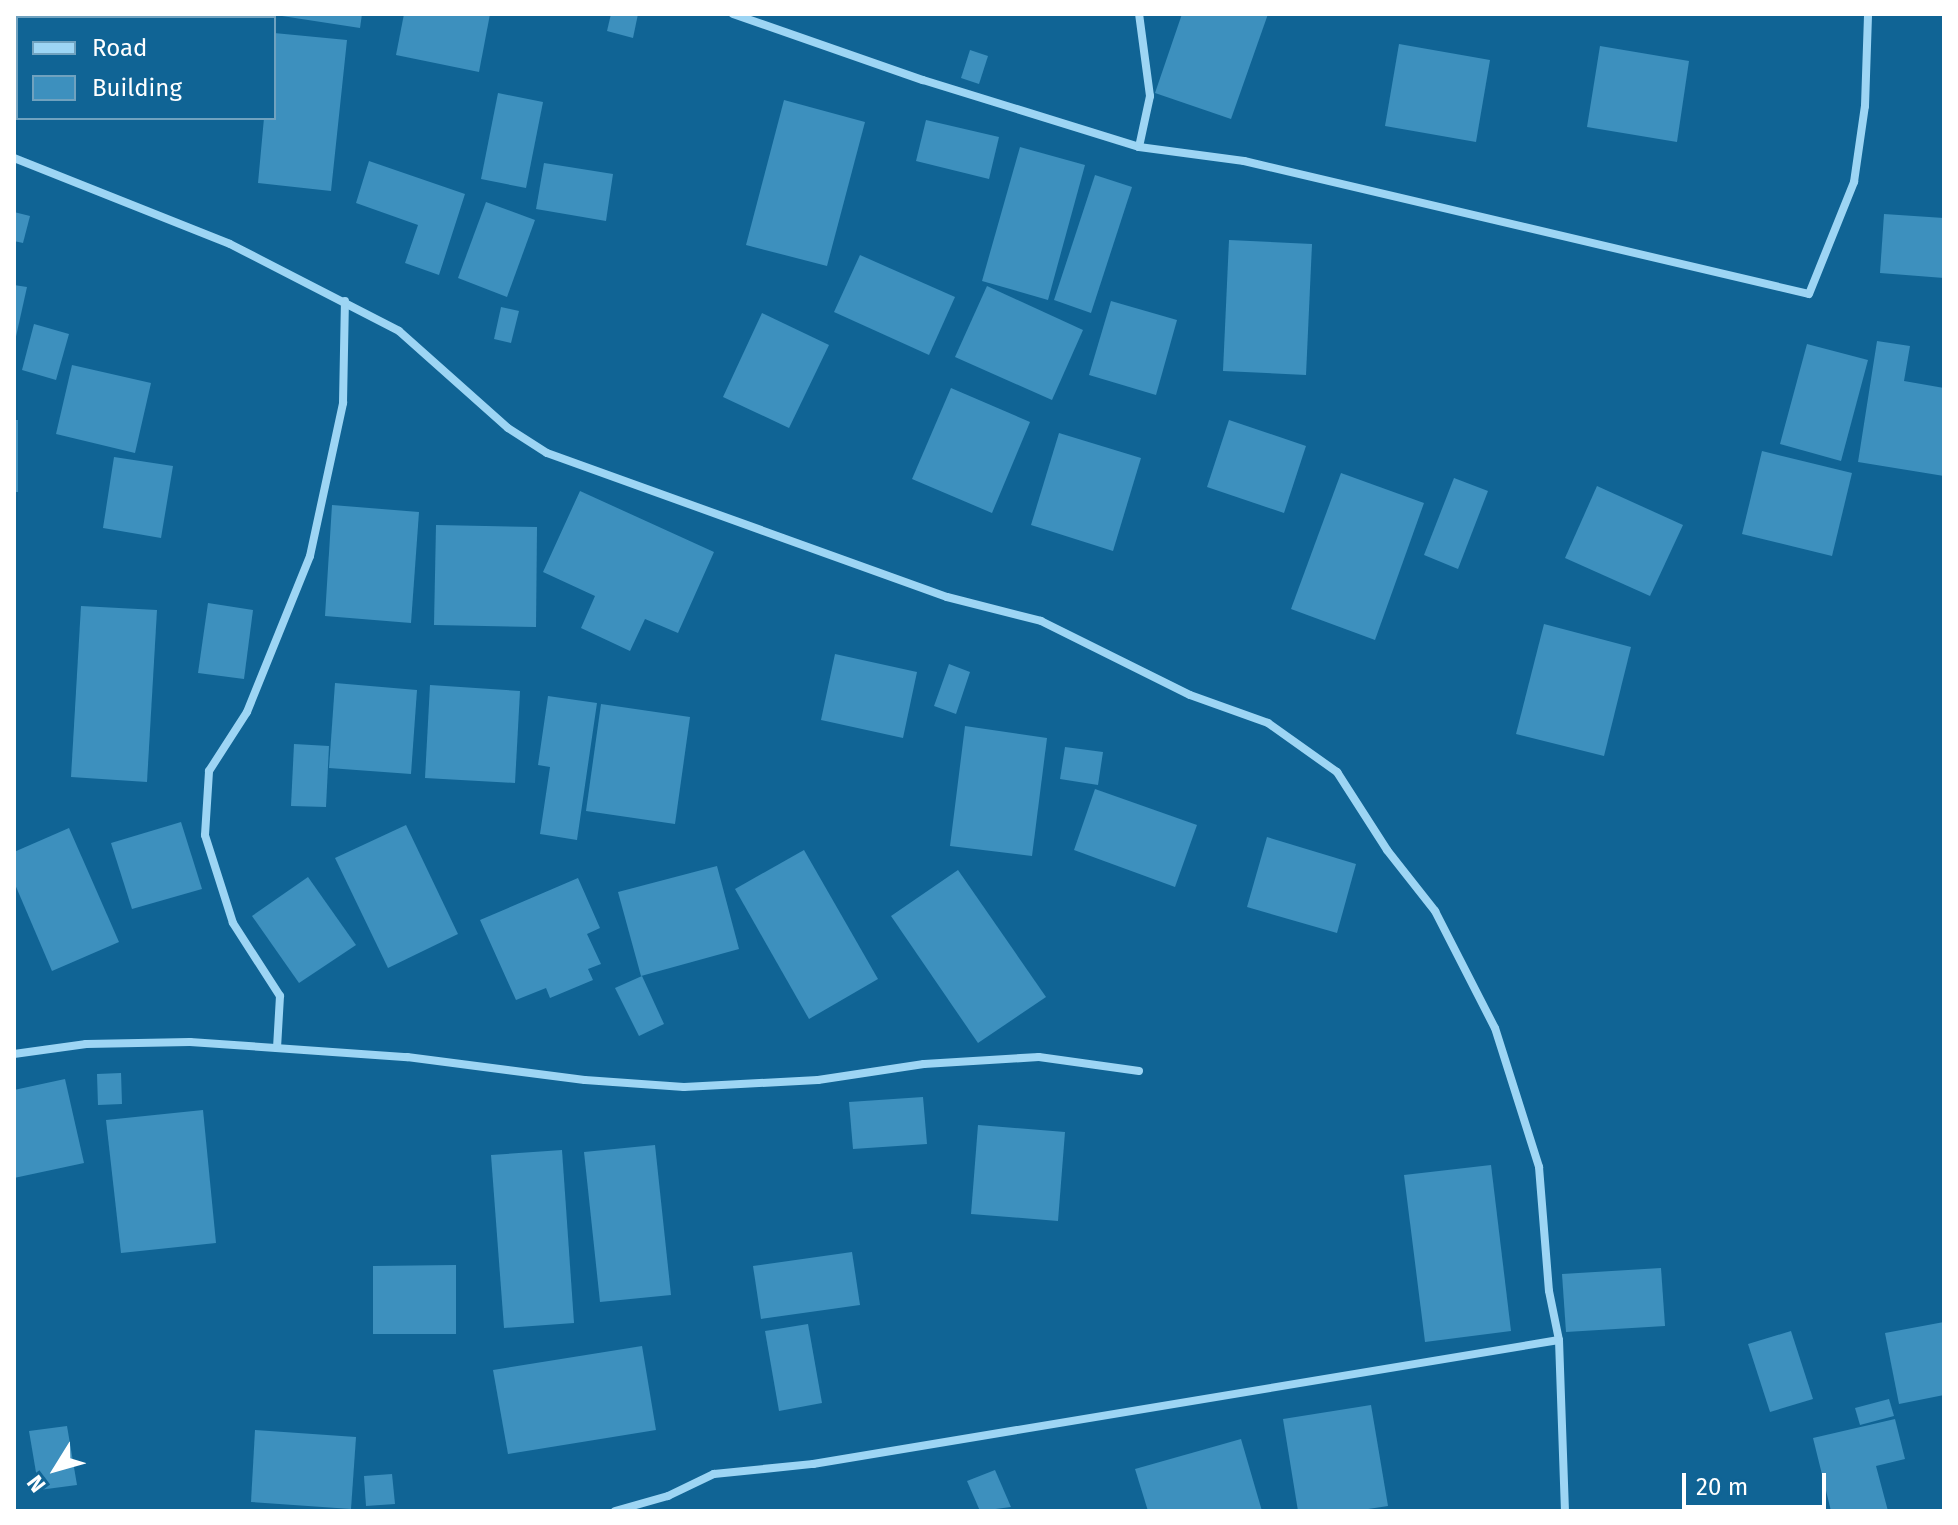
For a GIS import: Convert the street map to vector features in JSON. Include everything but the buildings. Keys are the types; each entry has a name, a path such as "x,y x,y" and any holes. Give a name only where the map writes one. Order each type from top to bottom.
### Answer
{"street":[{"path":"733,14 923,80 1139,147 1244,161 1809,294 1854,182 1865,106 1868,14"},
{"path":"1139,14 1150,96 1139,147"},
{"path":"14,158 215,238 345,301 399,331 508,428 547,453 947,597 1041,621 1190,695 1268,723 1337,772 1387,850 1435,911 1495,1028 1539,1167 1549,1291 1559,1340 1565,1511"},
{"path":"277,1048 280,996 233,923 205,835 209,771 247,712 310,556 343,403 345,301"},
{"path":"14,1054 86,1044 190,1042 407,1057 585,1080 684,1087 818,1080 924,1064 1039,1057 1139,1071"},
{"path":"615,1511 668,1496 714,1474 813,1464 1559,1340"}]}
